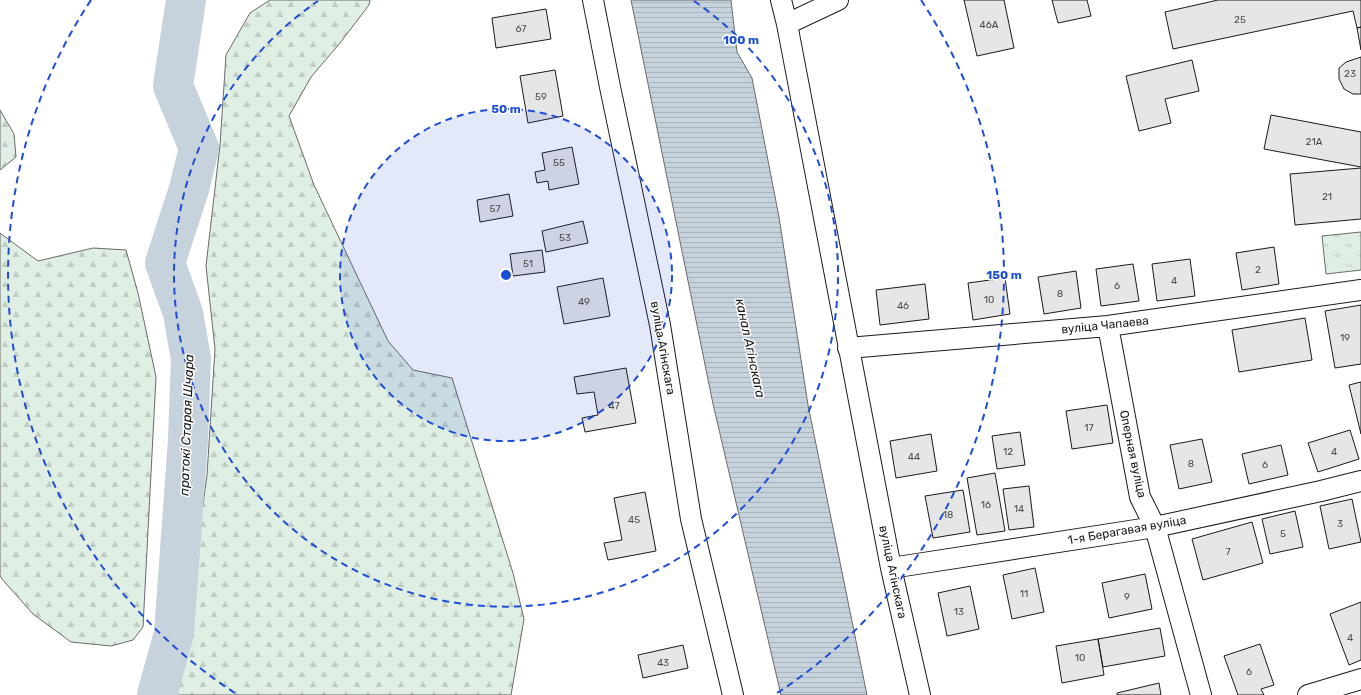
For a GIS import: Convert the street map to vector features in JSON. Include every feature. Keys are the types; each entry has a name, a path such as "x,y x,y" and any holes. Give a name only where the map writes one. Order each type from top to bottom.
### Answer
{"street":[{"name":"вуліца Агінскага","path":"594,0 610,87 660,325 691,519 733,695"},
{"name":"вуліца Агінскага","path":"781,0 787,24 891,568 920,695"},
{"path":"787,24 838,0"},
{"name":"вуліца Чапаева","path":"848,348 1108,326 1361,290"},
{"name":"Оперная вуліца","path":"1108,326 1140,497 1155,526 1201,695"},
{"name":"1-я Берагавая вуліца","path":"891,568 1155,526 1321,491 1361,481"},
{"path":"1308,695 1361,679"}],"green space":[{"path":"270,0 370,0 369,5 340,43 311,77 289,116 314,185 388,341 413,370 452,378 513,573 524,619 511,695 177,695 207,475 215,349 206,266 220,145 226,55 250,13"},
{"path":"0,110 14,134 16,157 0,170"},
{"path":"1361,232 1361,270 1326,274 1322,236"},
{"path":"0,233 38,261 93,248 126,250 138,293 156,377 143,627 133,640 111,646 71,642 33,614 0,575"}],"water":[{"name":"канал Агінскага","path":"631,0 731,0 737,52 752,78 779,217 808,405 867,695 781,695 713,404"}],"building":[{"path":"964,0 1004,0 1014,48 977,56"},
{"path":"1052,0 1087,0 1091,16 1058,23"},
{"path":"1218,0 1361,0 1361,27 1357,28 1353,11 1173,49 1165,12"},
{"path":"546,9 551,39 496,48 492,18"},
{"path":"1361,27 1361,50 1357,28"},
{"path":"1361,57 1361,94 1353,94 1344,89 1339,79 1339,68 1346,62"},
{"path":"1192,60 1199,91 1165,99 1171,123 1139,131 1126,76"},
{"path":"555,70 563,116 528,123 520,76"},
{"path":"1271,115 1361,132 1361,167 1264,149"},
{"path":"572,147 579,184 549,190 548,181 537,183 535,172 545,170 542,153"},
{"path":"1361,168 1361,219 1295,225 1290,174"},
{"path":"509,194 513,216 480,222 477,200"},
{"path":"583,221 588,243 546,252 542,231"},
{"path":"1274,247 1279,284 1242,290 1236,253"},
{"path":"542,250 545,272 513,276 510,254"},
{"path":"1190,259 1195,296 1157,301 1152,264"},
{"path":"1133,264 1139,301 1101,306 1096,269"},
{"path":"1076,271 1081,308 1044,314 1038,277"},
{"path":"603,278 610,316 564,324 557,287"},
{"path":"1005,278 1010,314 973,320 968,283"},
{"path":"925,284 929,319 880,325 876,290"},
{"path":"1361,305 1361,364 1335,368 1325,311"},
{"path":"1305,318 1312,360 1239,372 1232,330"},
{"path":"626,368 636,423 585,432 582,418 598,415 594,392 577,394 574,377"},
{"path":"1361,382 1361,434 1349,385"},
{"path":"1107,405 1113,443 1072,449 1066,411"},
{"path":"1350,430 1359,459 1318,472 1308,443"},
{"path":"1020,432 1025,465 997,469 992,436"},
{"path":"931,434 937,471 896,478 890,441"},
{"path":"1202,439 1212,482 1179,489 1170,445"},
{"path":"1281,445 1288,475 1249,484 1242,454"},
{"path":"995,473 1005,531 977,535 967,478"},
{"path":"1029,486 1034,527 1009,530 1003,489"},
{"path":"963,490 970,532 933,538 925,496"},
{"path":"645,492 656,551 608,560 604,543 622,540 614,498"},
{"path":"1352,499 1361,542 1329,549 1320,506"},
{"path":"1295,511 1303,547 1270,554 1262,519"},
{"path":"1252,522 1263,563 1203,580 1192,539"},
{"path":"1035,568 1044,612 1012,619 1003,575"},
{"path":"1145,574 1152,609 1109,618 1102,583"},
{"path":"970,586 979,629 947,636 938,593"},
{"path":"1361,602 1361,660 1349,665 1330,614"},
{"path":"1160,628 1165,656 1103,667 1098,639"},
{"path":"1098,639 1104,675 1062,683 1056,646"},
{"path":"1260,644 1274,685 1261,689 1264,695 1238,695 1224,656"},
{"path":"683,645 688,668 643,678 638,655"},
{"path":"1159,683 1161,695 1117,695 1117,693"}],"waterway":[{"name":"пратокі Старая Шчара","path":"157,695 174,633 188,440 191,359 183,313 165,263 189,189 199,148 173,86 186,0"}]}
